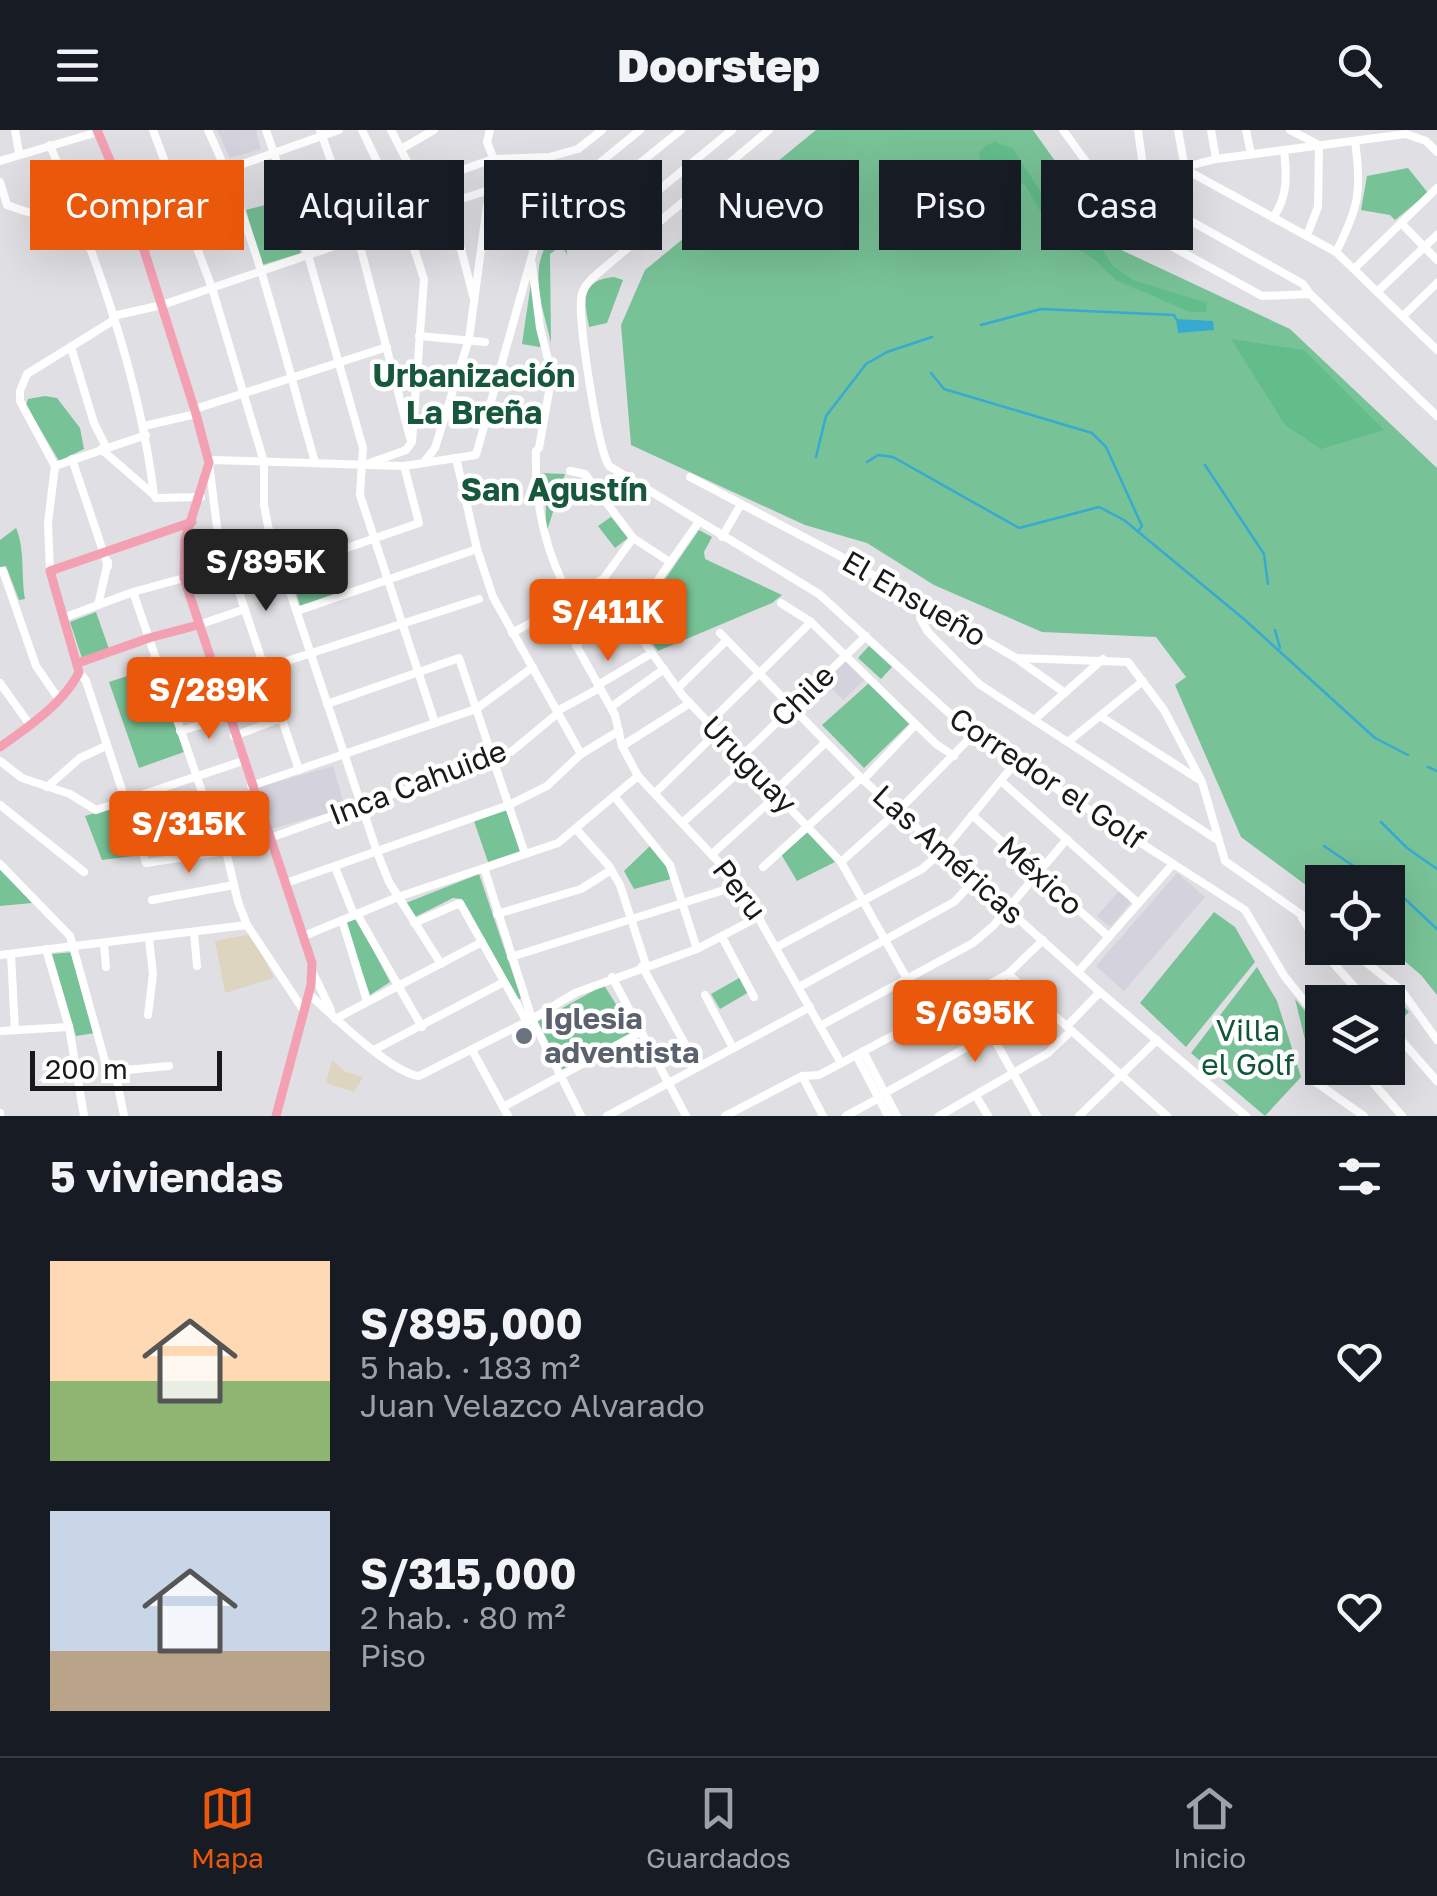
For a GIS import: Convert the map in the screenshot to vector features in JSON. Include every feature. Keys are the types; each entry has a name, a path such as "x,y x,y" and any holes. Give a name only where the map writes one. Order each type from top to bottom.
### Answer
{"main road":[{"path":"98,131 110,160"},
{"path":"144,250 209,463 182,557 184,578 313,972 276,1116"},
{"path":"79,668 50,572 192,522"},
{"path":"0,747 58,698 79,668 148,638 198,624"}],"street":[{"path":"15,130 19,152"},
{"path":"153,130 165,160"},
{"path":"208,130 222,160"},
{"path":"266,130 308,255 362,448 360,495 435,723"},
{"path":"244,164 321,133 339,130"},
{"path":"362,130 404,218 425,288 412,442 406,450 362,465"},
{"path":"390,130 418,183 426,184 493,158 549,157 578,149 602,130"},
{"path":"401,150 434,130"},
{"path":"490,130 487,142 493,158"},
{"path":"601,160 640,130"},
{"path":"644,160 681,130"},
{"path":"662,187 732,130"},
{"name":"Corredor el Golf","path":"770,130 584,289 581,298 604,458 617,474 818,594 972,734 1245,910 1285,978 1305,1002"},
{"path":"1063,130 1140,236 1152,244 1172,246 1262,296 1310,294"},
{"path":"1138,130 1146,189 1158,202 1303,284 1437,416"},
{"path":"1178,130 1184,160"},
{"path":"1212,130 1216,159"},
{"path":"1246,130 1251,154"},
{"path":"1290,130 1319,145"},
{"path":"0,160 98,131"},
{"path":"321,133 331,160"},
{"path":"1193,166 1216,159 1406,134 1426,141 1437,152"},
{"path":"1336,252 1352,220 1361,183 1355,141"},
{"path":"1306,235 1318,207 1319,145"},
{"path":"50,146 56,160"},
{"path":"1274,218 1284,203 1284,150"},
{"path":"1193,172 1336,252 1434,347"},
{"path":"0,182 7,205 30,214"},
{"path":"1354,269 1437,188"},
{"path":"474,299 449,204 484,192"},
{"path":"1401,223 1437,260"},
{"path":"244,224 315,462"},
{"path":"421,464 435,448 469,339 484,231"},
{"path":"1378,292 1437,235"},
{"path":"91,250 145,430 155,496"},
{"path":"198,250 264,462 264,505 283,570 361,806 398,897 441,964"},
{"path":"50,572 48,523 55,466 20,402 27,374 114,318 323,250"},
{"path":"361,250 412,442"},
{"path":"299,770 218,527 209,463 213,460 404,466 476,455 533,250"},
{"path":"531,258 540,328 552,375 535,470 547,549 570,600 591,633 576,644 570,600"},
{"path":"1404,316 1437,283"},
{"path":"1434,347 1437,335"},
{"path":"418,336 485,342"},
{"path":"71,347 104,448 155,496 200,498"},
{"path":"55,466 244,394 387,348"},
{"path":"456,458 492,596 581,754"},
{"path":"72,459 108,550 98,605"},
{"path":"283,570 419,523 404,466"},
{"path":"570,471 584,474 633,538 670,562"},
{"name":"El Ensueño","path":"690,477 1016,658 1128,662 1143,681"},
{"path":"722,537 740,504"},
{"name":"Uruguay","path":"698,523 643,601 626,617 690,703 841,862 928,1016"},
{"path":"570,600 604,578 633,538"},
{"path":"296,611 477,549"},
{"path":"0,572 3,571 36,666 58,698"},
{"path":"64,618 184,578"},
{"path":"133,592 220,847 226,851 247,925 304,1011"},
{"path":"265,668 479,599"},
{"path":"781,603 811,622 915,725 954,756"},
{"path":"922,604 920,618 979,684 1220,841"},
{"path":"198,624 245,609"},
{"path":"512,633 556,609"},
{"name":"Chile","path":"709,723 811,622"},
{"name":"Las Américas","path":"678,688 724,636 898,812 1246,1116"},
{"name":"Chile","path":"741,757 866,636"},
{"name":"Peru","path":"576,644 611,707 622,746 638,776 740,885 841,1063"},
{"name":"Inca Cahuide","path":"270,838 511,752 558,712 652,653"},
{"path":"327,704 459,658 525,854"},
{"path":"1016,658 1065,693"},
{"path":"1035,719 1103,659"},
{"path":"79,668 146,863 226,851"},
{"path":"251,786 476,709 532,668"},
{"path":"611,707 664,669"},
{"path":"164,685 213,672"},
{"path":"1068,741 1143,681 1164,710 1202,782 1228,865 1305,917"},
{"path":"0,683 30,725"},
{"path":"622,746 690,703"},
{"path":"1100,716 1202,782"},
{"path":"180,731 228,717"},
{"path":"234,736 282,718"},
{"path":"762,866 862,778 915,725"},
{"path":"286,883 509,805 547,786 581,754 619,732"},
{"path":"654,792 717,732"},
{"path":"841,862 898,812 972,734"},
{"path":"712,854 826,742"},
{"path":"47,786 80,758 106,746"},
{"path":"0,761 22,778 75,796 96,810 243,762"},
{"path":"777,947 922,869 942,851 1016,762"},
{"path":"682,823 748,764"},
{"path":"304,936 398,897 558,843 638,776"},
{"path":"1001,781 1138,904"},
{"path":"614,796 670,865 697,948"},
{"path":"0,804 84,872"},
{"path":"212,821 258,807"},
{"name":"México","path":"972,815 1109,937"},
{"path":"576,829 611,870 632,918 644,966 697,1066"},
{"path":"820,1026 973,943 1068,839"},
{"path":"0,864 76,946 124,1116"},
{"path":"1078,972 1173,864"},
{"path":"335,866 356,914 422,1028"},
{"path":"484,868 529,1020"},
{"path":"498,914 581,888 611,870"},
{"path":"799,987 954,902 975,880"},
{"path":"511,957 740,885"},
{"path":"152,900 234,886"},
{"path":"414,923 460,902 582,1116"},
{"path":"1296,910 1325,954 1353,985"},
{"path":"309,994 374,1050 406,1072 419,1076 575,992 722,938 760,916"},
{"path":"342,920 368,1002"},
{"path":"0,955 247,925"},
{"path":"194,933 197,966"},
{"path":"722,938 754,996"},
{"path":"148,1015 153,974 150,939"},
{"path":"725,1116 802,1076 819,1075 1008,974 1042,940"},
{"path":"336,1018 482,942"},
{"path":"104,944 106,966"},
{"path":"46,949 68,1027 84,1116"},
{"path":"11,954 15,1030"},
{"path":"1370,965 1402,990 1437,1040"},
{"path":"313,972 336,1018"},
{"path":"1008,974 1160,1114"},
{"path":"612,977 686,1116"},
{"path":"374,1050 504,982"},
{"path":"942,1115 1048,1053 1100,992"},
{"path":"706,994 733,1048"},
{"path":"969,994 1037,1116"},
{"path":"846,1116 1021,1017 1038,1001"},
{"path":"607,1116 810,1006"},
{"path":"0,1031 68,1027"},
{"path":"472,1050 506,1112 560,1076 642,1032"},
{"path":"1079,1116 1157,1040"},
{"path":"1405,1044 1437,1081"},
{"path":"859,1053 897,1116"},
{"path":"112,1071 169,1066"},
{"path":"802,1076 823,1116"},
{"path":"1320,1085 1364,1116"},
{"path":"1375,1085 1402,1116"},
{"path":"882,1096 888,1116"},
{"path":"976,1096 988,1116"},
{"path":"747,1106 752,1116"}],"shaded area":[{"path":"217,130 256,130 261,149 230,158"},
{"path":"845,661 864,680 843,700 824,681"},
{"path":"333,766 345,808 271,829 259,787"},
{"name":"Villa el Golf","path":"1177,873 1205,897 1124,991 1096,966"},
{"path":"1119,891 1131,902 1110,927 1097,916"},
{"path":"251,934 274,978 225,993 215,941"},
{"path":"332,1060 344,1071 363,1077 354,1092 326,1083"}],"green space":[{"path":"816,130 1033,130 1054,160 1041,160 1041,250 1121,250 1290,329 1437,468 1437,995 1405,961 1405,865 1305,865 1305,884 1241,837 1175,685 1186,677 1156,637 1042,632 934,585 867,543 805,525 631,445 621,325 645,270 682,240 682,250 859,250 859,160 779,160"},
{"path":"995,142 1013,149 1020,160 980,160 979,153"},
{"path":"1021,161 1041,192 1041,212 1021,183"},
{"path":"1408,168 1428,193 1395,220 1390,215 1361,210 1367,176"},
{"path":"264,205 264,250 301,253 262,265 246,210"},
{"path":"555,250 550,254 551,343 538,277 543,252"},
{"path":"1080,250 1103,250 1112,265 1133,280 1207,303 1206,312 1190,312 1116,280"},
{"path":"532,276 545,348 522,344"},
{"path":"614,277 623,280 607,323 589,327 586,301 590,287"},
{"path":"1231,339 1304,350 1384,430 1321,449 1285,425"},
{"path":"57,398 80,428 84,449 59,461 26,405 28,399"},
{"path":"539,473 565,474 545,537 546,507"},
{"path":"611,517 628,538 615,548 598,526"},
{"path":"16,528 25,599 19,600 6,566 0,567 0,540"},
{"path":"699,530 712,537 704,552 705,559 782,595 772,603 658,651 633,616 646,607"},
{"path":"322,559 334,595 300,606 290,570"},
{"path":"96,612 109,649 82,658 70,622"},
{"path":"869,646 892,667 881,679 858,658"},
{"path":"155,667 184,752 139,768 109,682"},
{"path":"869,683 909,724 864,768 822,725"},
{"path":"121,805 140,855 102,860 85,816"},
{"path":"506,810 523,850 488,862 474,821"},
{"path":"808,832 835,862 797,881 781,854"},
{"path":"651,845 663,859 671,879 634,889 624,871"},
{"path":"0,868 32,903 0,906"},
{"path":"479,874 521,998 518,1000 461,899 453,898 415,917 406,903"},
{"name":"Villa el Golf","path":"1214,912 1235,927 1255,962 1186,1047 1140,1003"},
{"path":"357,919 390,982 370,995 345,923"},
{"path":"74,952 95,1033 76,1036 52,954"},
{"name":"Villa el Golf","path":"1257,967 1277,1001 1301,1077 1265,1116 1191,1053"},
{"path":"741,977 749,992 720,1009 711,994"},
{"path":"604,985 633,1032 561,1070 537,1022"},
{"path":"1295,999 1305,1011 1305,1040"}],"water":[{"path":"1176,319 1213,321 1214,330 1178,333"}],"waterway":[{"path":"981,325 1041,309 1174,315 1176,319"},
{"path":"816,457 826,416 866,364 887,352 932,337"},
{"path":"931,373 944,389 1092,433 1106,447 1142,526 1139,530"},
{"path":"867,462 878,455 893,457 1019,528 1099,507 1124,520 1245,620 1375,738 1408,755"},
{"path":"1205,465 1264,554 1268,584"},
{"path":"1275,630 1280,648"},
{"path":"1428,767 1437,771"},
{"path":"1381,822 1407,848 1437,869"},
{"path":"1324,846 1374,880 1387,882 1437,929"}],"place":[{"name":"Iglesia adventista","path":"524,1036"}],"district":[{"name":"Urbanización La Breña","path":"474,394"},
{"name":"San Agustín","path":"554,490"}]}
